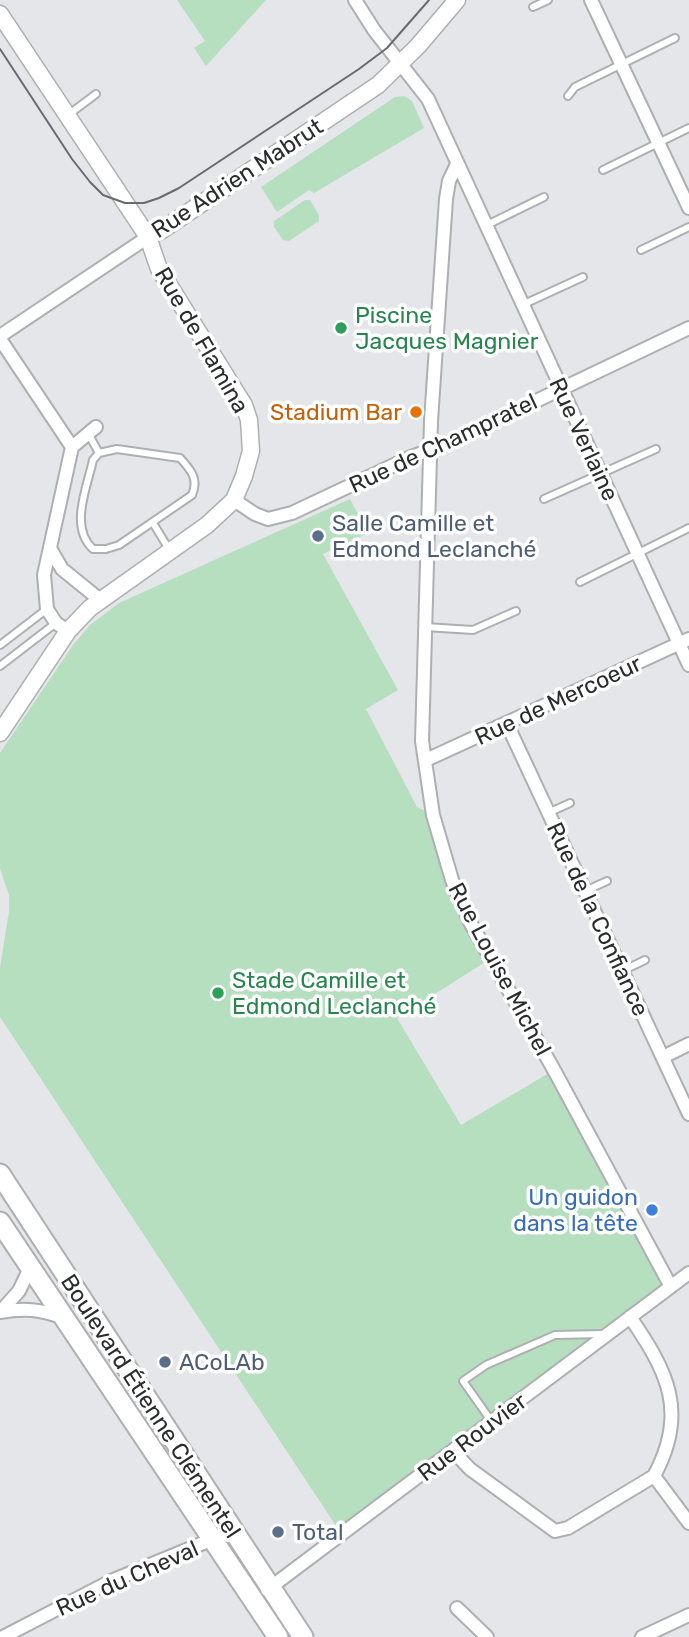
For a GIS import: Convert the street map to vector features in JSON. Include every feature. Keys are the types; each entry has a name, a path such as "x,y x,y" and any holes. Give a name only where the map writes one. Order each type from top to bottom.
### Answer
{"main road":[{"name":"Boulevard Étienne Clémentel","path":"0,1174 303,1637"},
{"name":"Boulevard Étienne Clémentel","path":"0,1222 278,1637"}],"street":[{"name":"Rue Verlaine","path":"355,0 428,99 637,554 684,641 689,665"},
{"name":"Rue Adrien Mabrut","path":"0,338 370,91 401,64 457,0"},
{"path":"591,0 689,208"},
{"name":"Rue de Flamina","path":"0,14 148,237 159,269 236,390 249,420 251,451 234,500 207,525 62,627 0,733"},
{"name":"Rue Louise Michel","path":"457,163 449,181 446,199 430,450 422,741 433,815 452,880 470,922 554,1070 670,1286"},
{"name":"Rue de Champratel","path":"234,500 254,514 268,519 292,513 689,328"},
{"path":"0,338 72,447"},
{"path":"62,627 47,609 44,575 72,447 93,431"},
{"path":"51,550 62,569 99,599"},
{"name":"Rue de Mercoeur","path":"426,760 684,641"},
{"name":"Rue de la Confiance","path":"507,724 689,1114"},
{"path":"663,1057 689,1044"},
{"path":"0,1311 19,1291 30,1268"},
{"name":"Rue Rouvier","path":"253,1600 689,1273"},
{"path":"0,1311 30,1308 45,1310 63,1318"},
{"path":"453,1451 470,1469 555,1531 568,1528 654,1476 668,1441 674,1412 667,1381 655,1353 629,1317"},
{"path":"654,1476 689,1523"},
{"name":"Rue du Cheval","path":"3,1637 111,1581 231,1529"},
{"path":"457,1608 487,1637"},
{"path":"642,1637 689,1615"}],"lane":[{"path":"533,7 548,0"},
{"path":"568,96 575,87 676,38"},
{"path":"66,116 96,94"},
{"path":"603,170 689,128"},
{"path":"486,226 544,197"},
{"path":"641,250 689,227"},
{"path":"522,305 583,277"},
{"path":"93,431 99,453"},
{"path":"117,449 180,458 193,472 196,486 192,495 119,545 106,550 93,549 85,542 80,517 93,460 99,453 117,449"},
{"path":"544,499 656,449"},
{"path":"153,523 170,551"},
{"path":"580,582 689,528"},
{"path":"0,645 47,609"},
{"path":"425,627 473,630 516,611"},
{"path":"0,666 62,627"},
{"path":"548,813 570,803"},
{"path":"585,891 607,881"},
{"path":"622,971 645,960"},
{"path":"492,1422 463,1381 486,1365 555,1335 606,1334"}],"green space":[{"path":"177,0 266,0 206,66 194,48 205,41"},
{"path":"404,96 412,101 424,128 314,193 309,190 277,212 261,187 395,97"},
{"path":"305,200 310,200 319,215 319,221 289,241 283,240 274,227 274,221"},
{"name":"Stade Camille et Edmond Leclanché","path":"350,499 368,533 323,554 398,690 366,709 417,807 433,815 452,880 490,959 397,1018 461,1125 554,1070 670,1285 342,1535 0,1017 0,968 9,895 0,869 0,753 73,645 90,625 119,603"}],"tram line":[{"path":"0,49 90,182 103,195 125,203 144,203 179,188 359,69 387,48 429,0"}],"place":[{"name":"Piscine Jacques Magnier","path":"341,328"},
{"name":"Stadium Bar","path":"416,412"},
{"name":"Salle Camille et Edmond Leclanché","path":"318,536"},
{"name":"Stade Camille et Edmond Leclanché","path":"218,993"},
{"name":"Un guidon dans la tête","path":"652,1210"},
{"name":"ACoLAb","path":"165,1362"},
{"name":"Total","path":"278,1532"}]}
